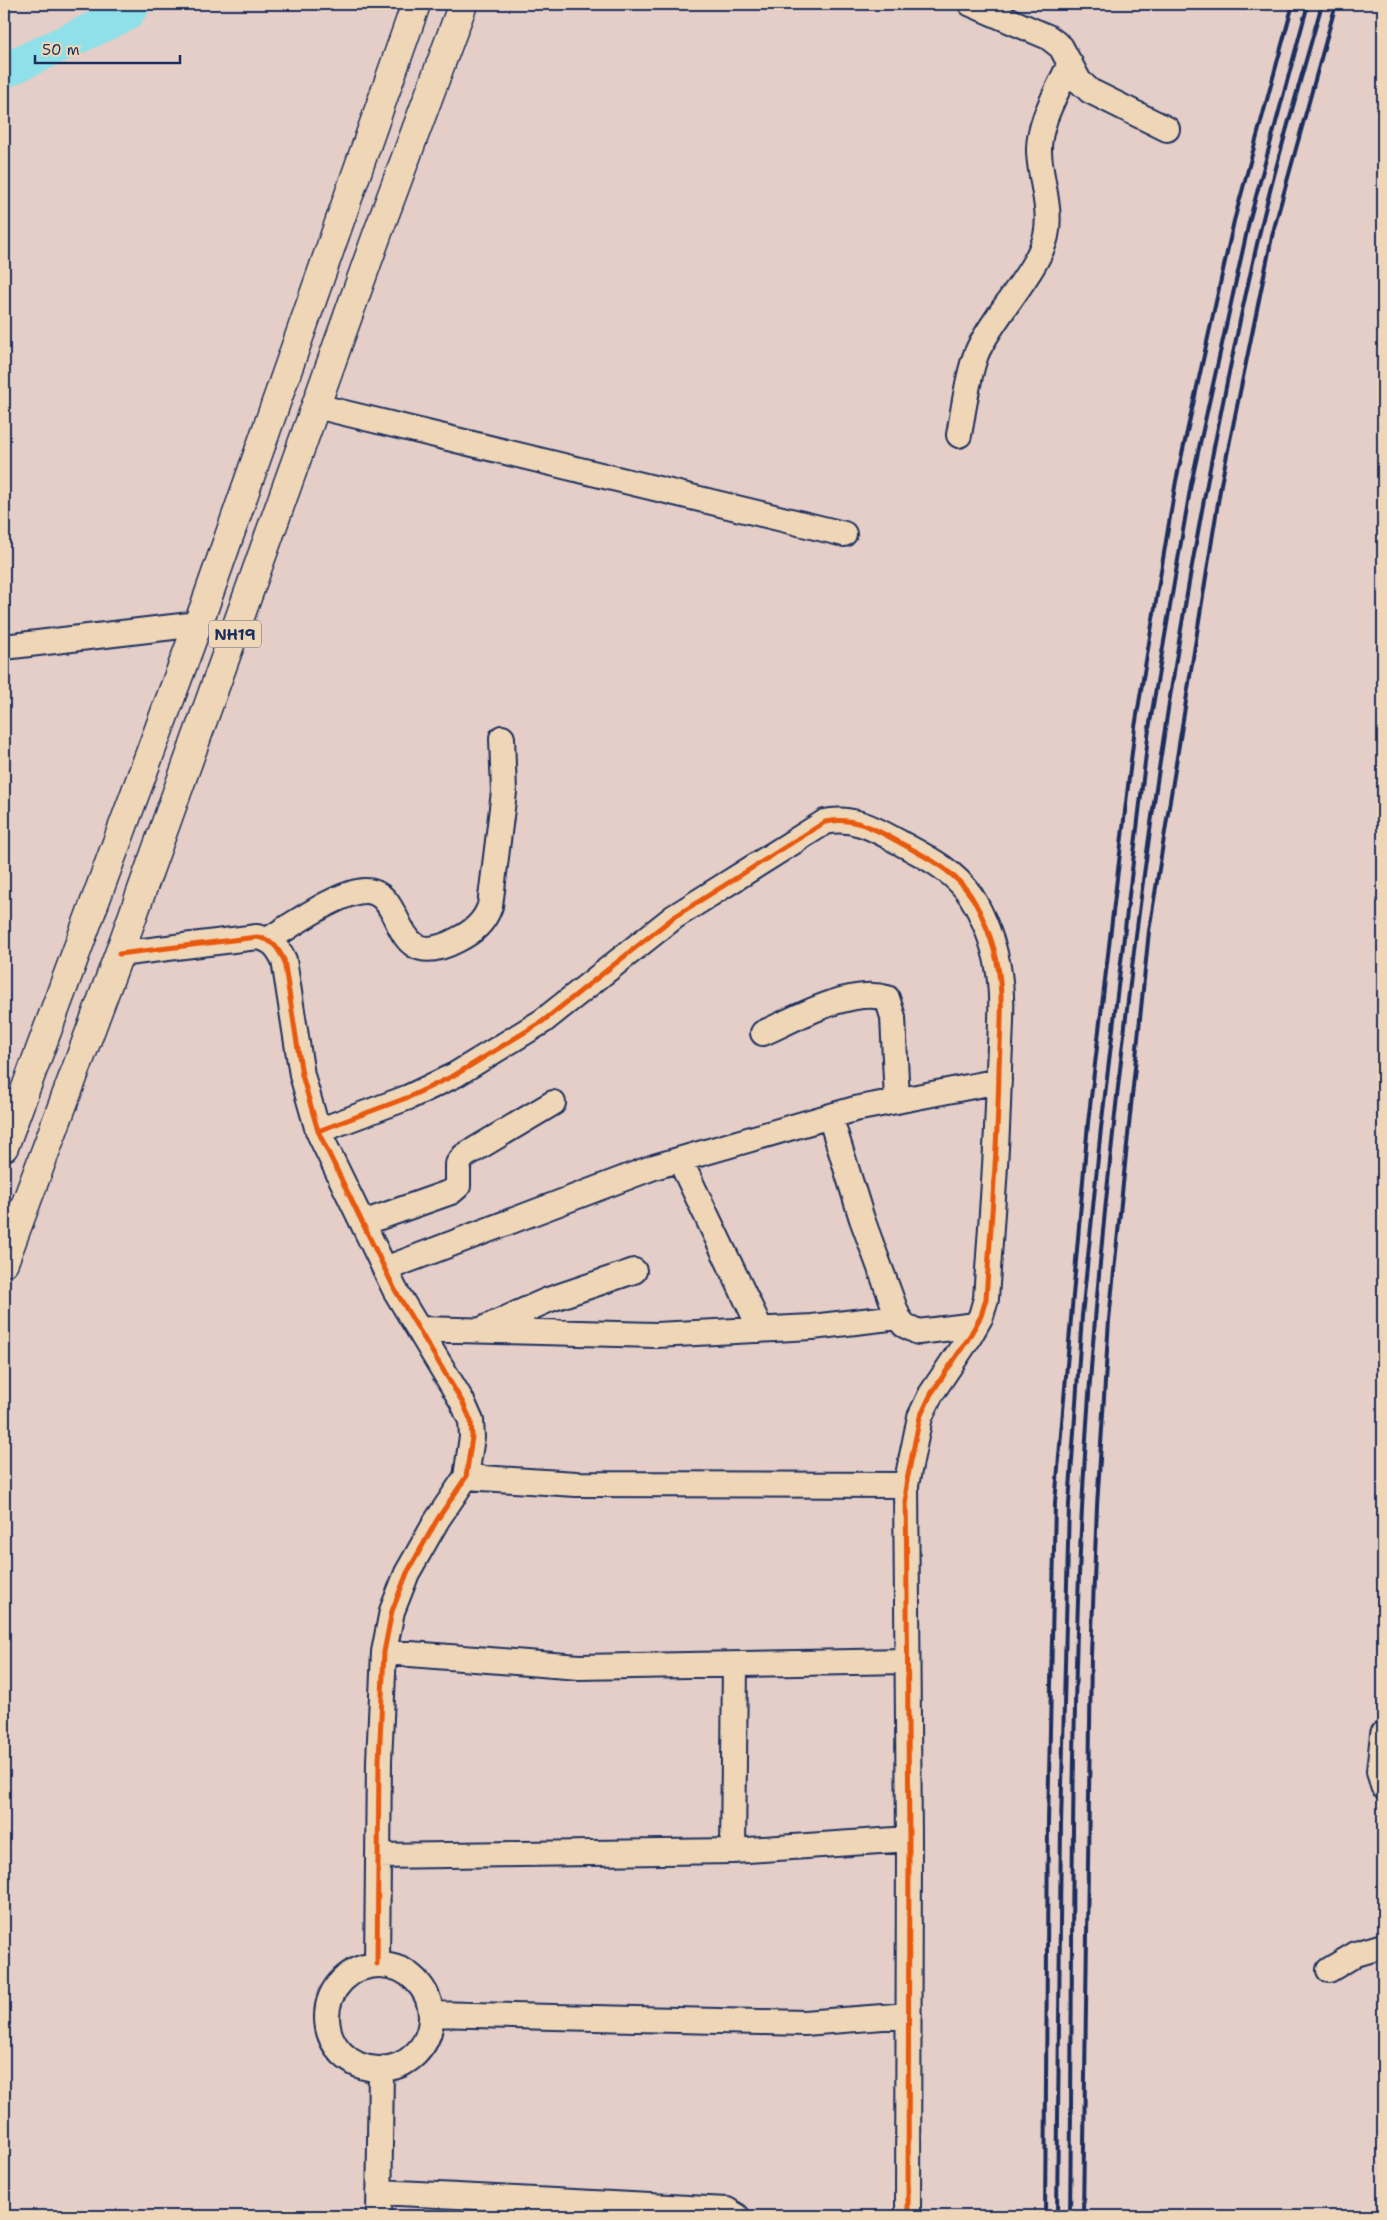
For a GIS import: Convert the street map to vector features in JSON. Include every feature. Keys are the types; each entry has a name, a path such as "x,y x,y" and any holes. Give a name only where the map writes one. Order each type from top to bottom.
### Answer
{"highway":[{"name":"NH19","path":"4,1147 198,624 416,4"},
{"name":"NH19","path":"4,1262 119,954 463,4"}],"street":[{"path":"971,4 1048,36 1061,47 1079,82 1090,91 1168,129"},
{"path":"959,435 977,352 993,322 1041,251 1047,234 1046,204 1039,152 1041,131 1070,63"},
{"path":"316,406 844,534"},
{"path":"4,647 198,624"},
{"path":"269,939 343,897 365,891 378,894 387,903 408,942 417,948 429,950 455,942 473,931 485,920 490,906 504,792 502,738"},
{"path":"318,1130 409,1097 454,1075 543,1021 674,917 825,822 837,819 855,821 874,829 936,862 957,879 971,897 985,927 998,964 1001,990 998,1134 986,1299 976,1325 931,1394 920,1417 906,1485 909,1839 908,2216"},
{"path":"119,954 257,937 269,939 279,949 284,960 302,1075 318,1130 385,1268 471,1421 472,1437 466,1477 437,1520 406,1574 392,1611 384,1652 379,1761 377,1964"},
{"path":"763,1033 837,1001 876,995 887,998 891,1005 893,1017 897,1101"},
{"path":"385,1268 654,1167 830,1116 999,1081"},
{"path":"363,1223 451,1192 458,1186 458,1164 464,1156 553,1103"},
{"path":"830,1116 862,1219 898,1317 904,1325 918,1332 976,1325"},
{"path":"680,1160 760,1330"},
{"path":"479,1331 548,1300 634,1271"},
{"path":"419,1330 656,1334 812,1327 898,1317"},
{"path":"466,1477 576,1484 906,1485"},
{"path":"384,1652 579,1667 735,1666 907,1661"},
{"path":"733,1852 735,1666"},
{"path":"1383,1734 1380,1771 1383,1786"},
{"path":"378,1856 733,1852 909,1839"},
{"path":"1329,1970 1356,1954 1383,1946"},
{"path":"377,1964 404,1972 417,1982 427,1997 431,2014 430,2031 421,2047 408,2060 393,2067 381,2069 358,2064 344,2055 333,2042 328,2026 328,2009 332,1993 342,1980 356,1970 377,1964"},
{"path":"431,2014 804,2023 909,2015"},
{"path":"379,2216 381,2069"},
{"path":"379,2192 557,2208 727,2210 737,2216"}],"waterway":[{"path":"4,71 126,14 133,4"}],"railway":[{"path":"1045,2216 1048,1822 1055,1503 1088,1123 1135,727 1176,481 1234,221 1293,4"},
{"path":"1057,2216 1061,1825 1069,1504 1082,1316 1101,1128 1149,729 1191,484 1249,222 1308,4"},
{"path":"1070,2216 1075,1686 1078,1597 1085,1447 1100,1262 1119,1078 1138,918 1166,721 1199,524 1238,328 1260,231 1322,4"},
{"path":"1083,2216 1091,1655 1097,1506 1109,1320 1149,931 1221,484 1273,232 1336,4"}],"cycle path":[{"path":"318,1131 409,1097 455,1075 543,1021 674,917 825,822 847,821 867,826 933,861 965,887 980,912 994,949 1000,979 1001,1005 996,1155 986,1299 981,1316 931,1394 920,1417 906,1485 909,1839 908,2216"},
{"path":"119,954 257,937 267,940 276,947 284,960 302,1075 318,1131 395,1290 463,1403 471,1421 472,1437 466,1477 437,1520 407,1573 392,1611 384,1652 379,1761 377,1964"}]}
